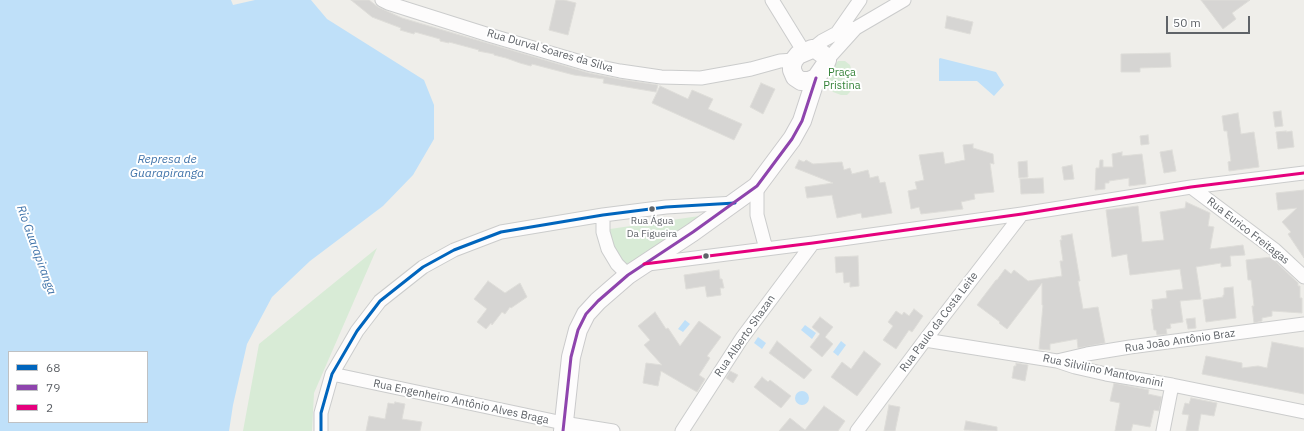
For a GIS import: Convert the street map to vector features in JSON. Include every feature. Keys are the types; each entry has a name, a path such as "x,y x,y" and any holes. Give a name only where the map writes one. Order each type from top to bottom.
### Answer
{"street":[{"name":"Rua Durval Soares da Silva","path":"382,0 489,35 591,65 620,71 661,76 701,78 751,69 780,61 803,65"},
{"path":"563,427 571,357 578,330 586,314 598,301 628,275 735,203 756,186 792,139 802,121 807,104 803,65 772,0"},
{"path":"837,33 860,0"},
{"path":"803,65 822,41 837,33 856,28 904,0"},
{"path":"803,65 825,65 827,60 856,28"},
{"path":"644,264 813,243 1022,214 1191,187 1304,173"},
{"path":"756,186 757,215 766,249"},
{"name":"Rua Eurico Freitagas","path":"1191,187 1275,250 1304,277"},
{"path":"321,431 321,413 332,374 357,331 380,301 423,267 454,250 501,232 603,215 666,207 735,203"},
{"name":"Rua Paulo da Costa Leite","path":"857,431 1022,214"},
{"path":"603,215 603,232 608,249 616,264 628,275"},
{"name":"Rua Alberto Shazan","path":"682,431 742,338 813,243"},
{"name":"Rua João Antônio Braz","path":"1057,361 1087,354 1130,347 1304,324"},
{"name":"Rua Silvilino Mantovanini","path":"925,340 1057,361 1106,374 1172,385 1304,412"},
{"name":"Rua Engenheiro Antônio Alves Braga","path":"332,374 563,427 613,431"},
{"path":"1163,431 1172,385"}],"green space":[{"name":"Praça Pristina","path":"838,61 845,61 850,65 852,72 852,87 847,95 841,95 833,92 830,88 830,78 834,66"},
{"path":"713,214 627,271 611,245 610,229"},
{"path":"377,248 314,393 312,431 243,431 259,344"}],"water":[{"name":"Represa de Guarapiranga","path":"0,0 311,0 327,19 424,80 434,105 434,139 413,175 383,206 310,261 272,297 247,344 233,405 229,431 0,431"},
{"path":"940,58 996,72 1004,85 994,96 977,81 939,81"},
{"path":"685,320 690,324 683,332 678,329"},
{"path":"805,325 816,333 812,339 801,330"},
{"path":"758,337 766,343 762,349 754,343"},
{"path":"841,341 846,345 838,356 833,352"},
{"path":"802,391 807,393 809,398 807,403 802,405 797,403 795,398 797,393"}],"pier":[{"path":"231,0 255,0 233,5"}],"building":[{"path":"351,0 369,0 378,7 402,18 589,73 658,85 656,92 603,83 604,79 574,75 532,64 531,66 494,54 440,41 440,39 415,32 414,34 400,30 401,28 372,17"},
{"path":"556,0 576,3 568,35 549,30"},
{"path":"1201,0 1250,0 1232,13 1236,19 1223,29"},
{"path":"947,16 973,22 970,34 945,28"},
{"path":"1170,53 1171,67 1140,68 1140,72 1121,72 1121,54"},
{"path":"761,83 775,89 763,114 750,107"},
{"path":"660,86 688,99 692,90 713,99 708,109 742,124 734,140 652,103"},
{"path":"1281,111 1283,126 1275,127 1273,112"},
{"path":"1238,113 1241,134 1254,132 1259,167 1229,171 1228,162 1231,161 1227,131 1224,131 1222,116"},
{"path":"1292,131 1294,147 1278,149 1276,132"},
{"path":"1148,135 1149,144 1141,145 1140,136"},
{"path":"973,144 973,148 993,154 994,164 990,163 994,192 974,194 975,199 961,202 963,209 921,214 919,207 911,209 908,191 917,189 915,182 924,180 919,155 943,152 945,164 965,160 963,145"},
{"path":"1172,150 1176,171 1164,173 1160,152"},
{"path":"1122,152 1122,156 1142,154 1146,184 1129,186 1129,178 1109,181 1109,183 1105,183 1105,189 1095,190 1096,168 1099,168 1100,160 1103,160 1103,167 1113,167 1112,154"},
{"path":"799,160 804,162 806,160 813,164 842,162 844,170 850,168 852,174 868,170 870,178 878,176 880,183 885,182 892,213 862,218 861,213 837,218 832,195 807,198 805,187 833,183 795,168"},
{"path":"1027,161 1028,177 1019,178 1018,162"},
{"path":"1072,165 1074,179 1064,180 1062,167"},
{"path":"1043,178 1044,193 1021,194 1020,179"},
{"path":"1304,190 1304,258 1288,234 1291,232 1282,222 1297,208 1278,210 1276,193"},
{"path":"1186,202 1210,213 1208,226 1214,227 1210,249 1243,245 1245,255 1230,256 1231,266 1221,267 1221,263 1196,267 1201,299 1180,301 1183,322 1170,324 1171,328 1166,329 1167,334 1157,335 1156,330 1154,330 1151,309 1153,309 1152,300 1167,298 1166,291 1183,289 1180,269 1130,275 1127,254 1112,257 1106,210 1138,206 1142,242 1164,240 1160,212 1185,208"},
{"path":"1072,234 1083,309 1098,307 1105,343 1078,348 1077,339 1050,344 1050,350 1039,349 1043,305 1042,283 1007,329 977,305 1005,269 1011,274 1014,270 1028,281 1062,276 1060,261 1063,261 1060,240 1062,240 1061,236"},
{"path":"858,256 859,286 850,287 850,282 844,283 843,272 836,273 835,257"},
{"path":"1271,257 1298,283 1298,286 1300,286 1302,313 1272,311 1272,316 1262,318 1262,321 1254,323 1251,280 1248,280 1246,260"},
{"path":"719,270 720,279 722,279 724,288 720,288 721,295 707,297 705,286 686,289 684,275"},
{"path":"488,281 505,293 520,283 527,297 511,308 510,307 505,314 502,312 492,325 491,323 486,329 477,322 487,309 474,299"},
{"path":"1233,287 1236,318 1206,322 1203,300 1223,297 1224,288"},
{"path":"914,309 923,316 912,332 909,330 896,349 883,340 893,326 888,322 896,311 902,315 904,312 909,316"},
{"path":"655,312 666,329 668,328 680,346 699,321 721,337 707,356 710,358 699,375 705,379 697,392 661,371 658,386 643,383 646,363 662,365 644,345 650,340 638,326"},
{"path":"820,317 833,327 825,337 833,344 822,357 810,347 820,334 812,327"},
{"path":"1195,318 1196,328 1188,329 1186,319"},
{"path":"777,341 812,370 804,379 769,353"},
{"path":"1272,342 1304,348 1304,394 1202,374 1206,356 1242,363 1242,368 1258,366 1267,368"},
{"path":"864,351 881,364 857,396 831,377 842,362 851,369"},
{"path":"1016,363 1028,365 1025,381 1012,378"},
{"path":"730,371 738,375 733,383 726,378"},
{"path":"762,377 768,382 770,380 791,396 781,408 754,387"},
{"path":"1114,383 1149,390 1148,394 1162,397 1159,411 1154,410 1150,427 1133,424 1131,431 1115,431 1120,403 1110,401"},
{"path":"1191,398 1217,403 1214,416 1201,414 1198,431 1186,431 1189,415 1182,414 1185,403 1189,404"},
{"path":"395,402 405,404 402,419 422,422 420,431 366,431 369,416 385,419 388,403 394,404"},
{"path":"889,405 900,407 895,431 884,431"},
{"path":"824,406 845,421 838,431 779,431 790,418 805,430"},
{"path":"966,421 997,427 997,431 964,430"}],"transit line":[{"name":"79","path":"563,431 571,357 578,330 586,314 598,301 628,275 693,232 757,186 792,139 802,121 816,78"},
{"name":"2","path":"644,264 813,243 1022,214 1191,187 1304,173"},
{"name":"68","path":"321,431 321,413 332,374 357,331 380,301 423,267 454,250 501,232 603,215 666,207 735,203"}],"place":[{"name":"Rua Água Da Figueira","path":"652,209"}],"water label":[{"name":"Rio Guarapiranga","path":"36,250"}]}
